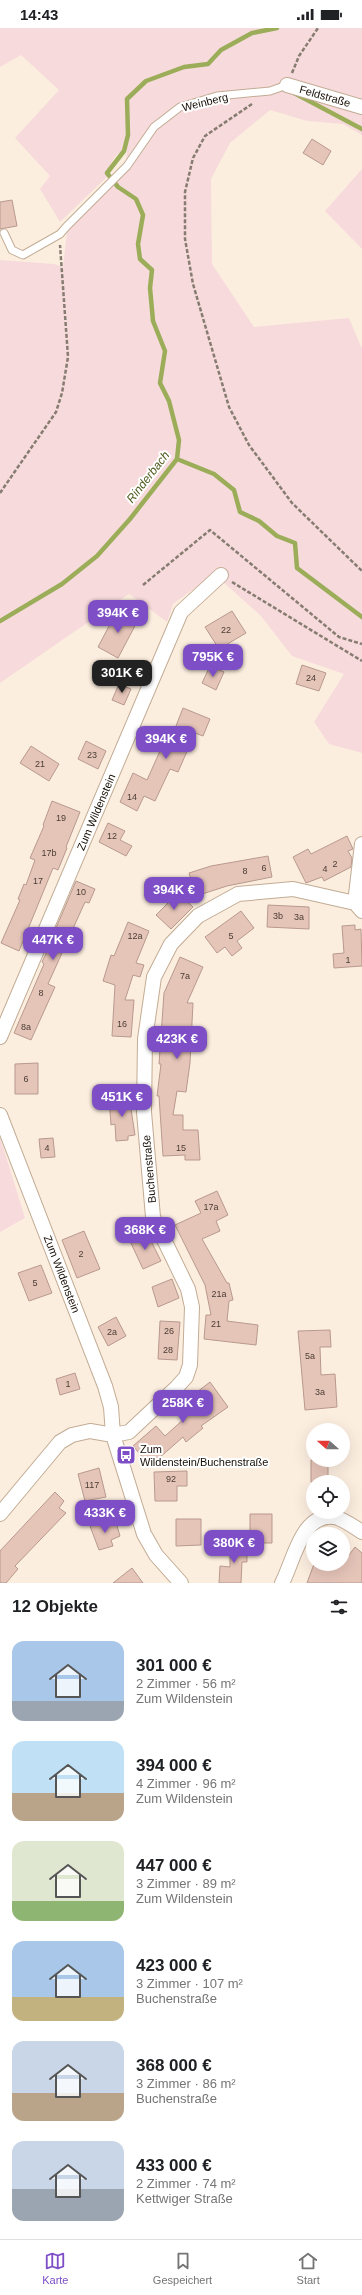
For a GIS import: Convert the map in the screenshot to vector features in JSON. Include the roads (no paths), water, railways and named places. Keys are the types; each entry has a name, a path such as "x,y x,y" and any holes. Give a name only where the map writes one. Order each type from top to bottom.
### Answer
{"street":[{"name":"Feldstraße","path":"287,85 362,107"},
{"name":"Zum Wildenstein","path":"0,1037 181,612 221,575"},
{"name":"Buchenstraße","path":"113,1435 129,1432 177,1387 186,1376 190,1365 192,1307 188,1289 153,1217 144,1112 145,1039 154,977 171,944 198,916 238,894 293,889 358,907 362,844"},
{"name":"Zum Wildenstein","path":"0,1115 105,1386 111,1407 113,1435 144,1534 156,1555 181,1583"},
{"path":"0,1514 60,1442 72,1435 90,1431 113,1435"},
{"path":"282,1583 304,1532 313,1523 323,1518 335,1517 362,1532"}],"lane":[{"name":"Weinberg","path":"4,233 12,250 23,255 60,234 136,156 154,127 180,107 217,96 270,91 287,85"}],"waterway":[{"name":"Rinderbach","path":"0,621 62,584 97,556 130,519 177,459 179,440 169,401 160,383 165,351 153,321 150,288 152,270 140,259 138,244 143,215 136,199 118,187 107,173 124,151 128,135 127,99 146,81 184,67 208,64 221,50 252,33 277,28"},
{"path":"294,93 362,129"},
{"path":"177,459 214,474 234,490 240,512 259,521 277,536 295,543 297,568 362,617"}],"place":[{"name":"Zum Wildenstein/Buchenstraße","path":"126,1455"}]}
